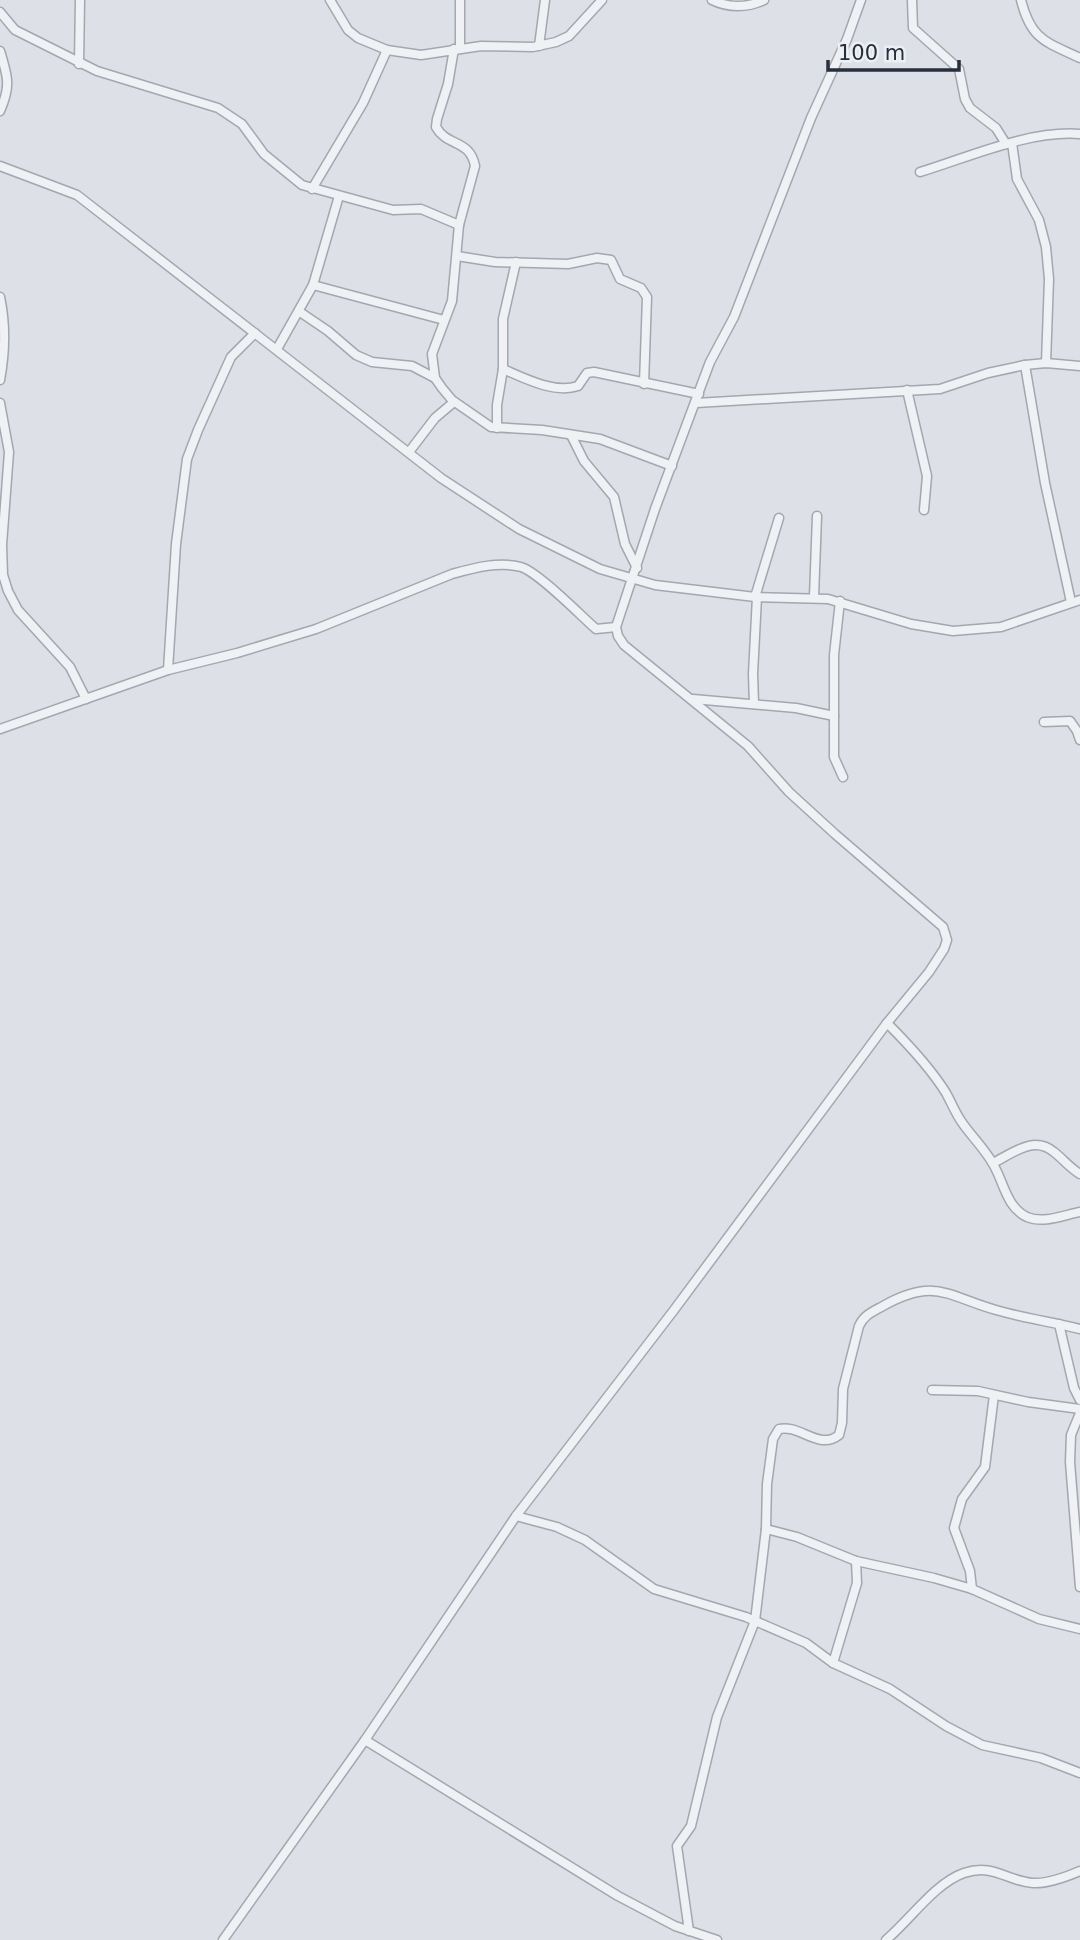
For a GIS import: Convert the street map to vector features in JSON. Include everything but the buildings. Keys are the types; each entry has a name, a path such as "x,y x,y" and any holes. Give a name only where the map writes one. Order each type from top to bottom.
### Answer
{"street":[{"path":"79,64 80,0"},
{"path":"330,0 348,30 358,38 387,50 421,55 457,48 539,46 556,42 569,36 602,0"},
{"path":"435,378 432,354 452,301 459,225 475,166 473,156 468,150 438,131 436,123 457,48 460,0"},
{"path":"539,46 545,0"},
{"path":"712,0 737,6 757,4 764,0"},
{"path":"223,1940 365,1741 516,1516 681,1301 887,1023 929,972 947,940 943,927 789,792 758,755 624,645 616,627 655,509 710,362 734,317 811,118 861,0"},
{"path":"912,0 913,28 959,69 965,99 970,108 996,128 1009,143 1017,179 1038,220 1046,247 1049,279 1046,363"},
{"path":"1021,0 1024,12 1040,39 1080,58"},
{"path":"0,12 15,30 79,64 218,107 242,124 259,148 281,170 312,189 393,210 421,209 459,225"},
{"path":"312,189 363,103 387,50"},
{"path":"0,51 8,91 0,111"},
{"path":"920,172 1009,143 1066,133 1080,134"},
{"path":"0,166 77,195 440,478 519,529 600,569 633,580 756,597 814,597 840,601 911,624 953,631 1001,627 1075,601 1045,483 1025,365"},
{"path":"277,349 313,285 339,196"},
{"path":"457,256 495,262 568,264 597,258 611,260 621,279 641,288 648,297 644,384"},
{"path":"497,428 497,405 503,369 503,319 516,262"},
{"path":"313,285 444,320"},
{"path":"0,297 5,347 0,380"},
{"path":"300,312 356,355 372,362 412,366 435,378 454,402 481,421 497,428 542,430 615,443 672,466"},
{"path":"169,670 176,544 187,458 231,358 255,333"},
{"path":"503,369 535,382 561,387 578,386 590,371 697,398 940,389 988,373 1025,365 1046,363 1080,366"},
{"path":"907,390 927,476 925,510"},
{"path":"409,452 435,418 454,402"},
{"path":"0,403 9,452 2,545 3,575 8,592 18,610 70,667 86,699"},
{"path":"571,435 584,461 614,497 625,544 637,568"},
{"path":"814,597 817,516"},
{"path":"754,704 756,597 779,518"},
{"path":"0,729 169,670 316,629 452,574 494,565 523,568 596,629 616,627"},
{"path":"840,601 834,655 834,757 843,777"},
{"path":"693,699 754,704 834,716"},
{"path":"1044,722 1070,721 1080,740"},
{"path":"887,1023 911,1047 938,1082 960,1120 993,1163 1008,1199 1028,1217 1050,1219 1080,1212"},
{"path":"993,1163 1026,1146 1039,1143 1052,1150 1080,1174"},
{"path":"689,1931 677,1846 691,1826 717,1717 755,1621 766,1530 767,1484 773,1439 779,1429 788,1427 818,1440 833,1440 839,1435 846,1377 863,1317 914,1293 939,1291 955,1294 994,1310 1080,1329"},
{"path":"1059,1324 1074,1388 1080,1400"},
{"path":"932,1390 966,1390 1080,1411 1072,1435 1070,1462 1080,1587"},
{"path":"972,1590 971,1571 954,1528 962,1499 985,1467 994,1395"},
{"path":"516,1516 557,1527 586,1540 654,1589 755,1621 806,1643 833,1663 890,1689 946,1726 982,1745 1041,1758 1080,1773"},
{"path":"766,1530 797,1537 880,1568 934,1578 972,1590 1039,1619 1080,1629"},
{"path":"833,1663 857,1584 856,1561"},
{"path":"365,1741 618,1896 689,1931 717,1940"},
{"path":"886,1940 946,1882 962,1874 976,1870 993,1870 1032,1883 1044,1883 1080,1871"}]}
